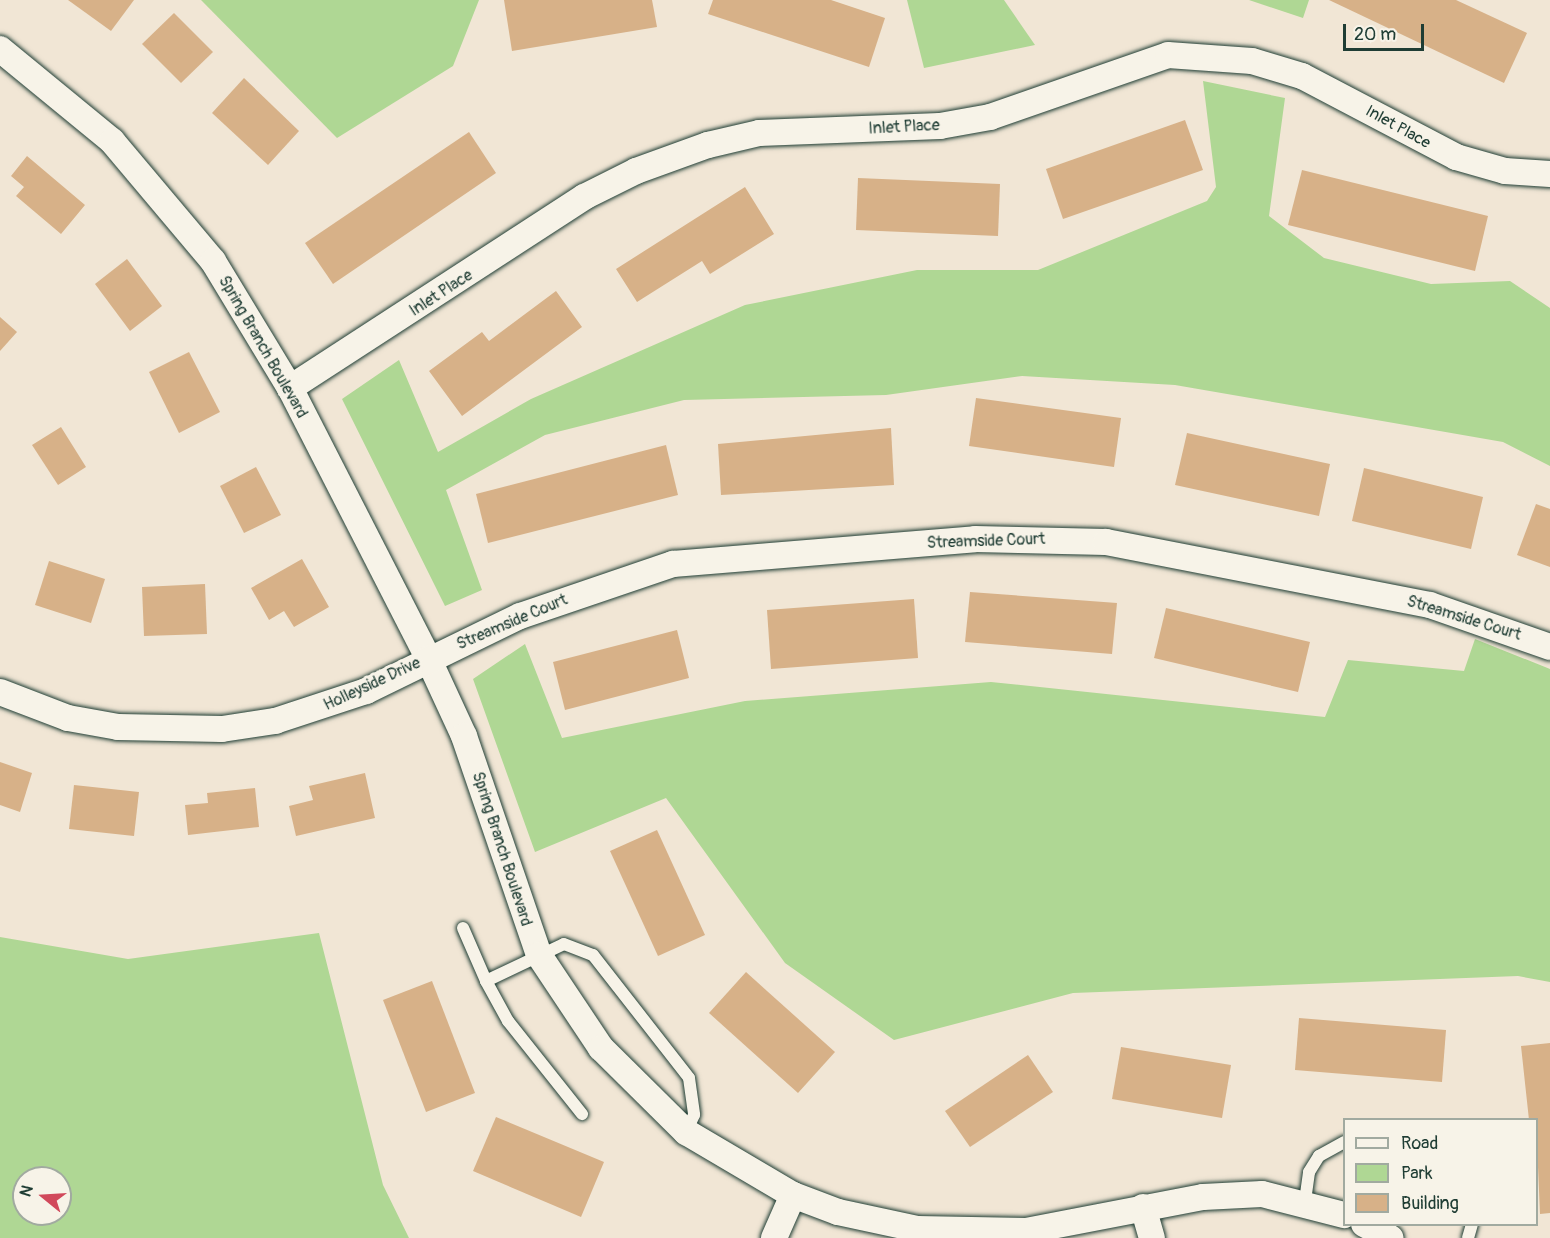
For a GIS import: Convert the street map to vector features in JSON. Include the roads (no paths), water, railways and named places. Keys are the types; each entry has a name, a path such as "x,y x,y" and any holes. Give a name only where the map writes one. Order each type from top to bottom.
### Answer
{"street":[{"name":"Spring Branch Boulevard","path":"0,49 58,92 162,195 213,261 290,388 428,658 464,736 539,956 601,1048 687,1132 793,1195 892,1226 965,1232 1087,1222 1143,1207 1263,1194 1305,1201 1343,1215"},
{"name":"Inlet Place","path":"290,388 584,197 636,171 708,145 759,133 940,126 990,117 1168,55 1252,61 1302,76 1456,157 1505,171 1550,174"},
{"name":"Streamside Court","path":"428,658 520,616 673,564 975,539 1106,542 1430,604 1550,647"},
{"name":"Holleyside Drive","path":"0,692 68,718 118,727 222,729 326,707 428,658"},
{"path":"774,1238 793,1195"},
{"path":"1143,1207 1152,1238"},
{"path":"1368,1226 1390,1238"}],"lane":[{"path":"463,928 486,981 508,1021 582,1114"},
{"path":"486,981 564,944 593,955 689,1078 694,1106 687,1132"},
{"path":"1305,1201 1309,1172 1319,1156 1343,1143"}]}
